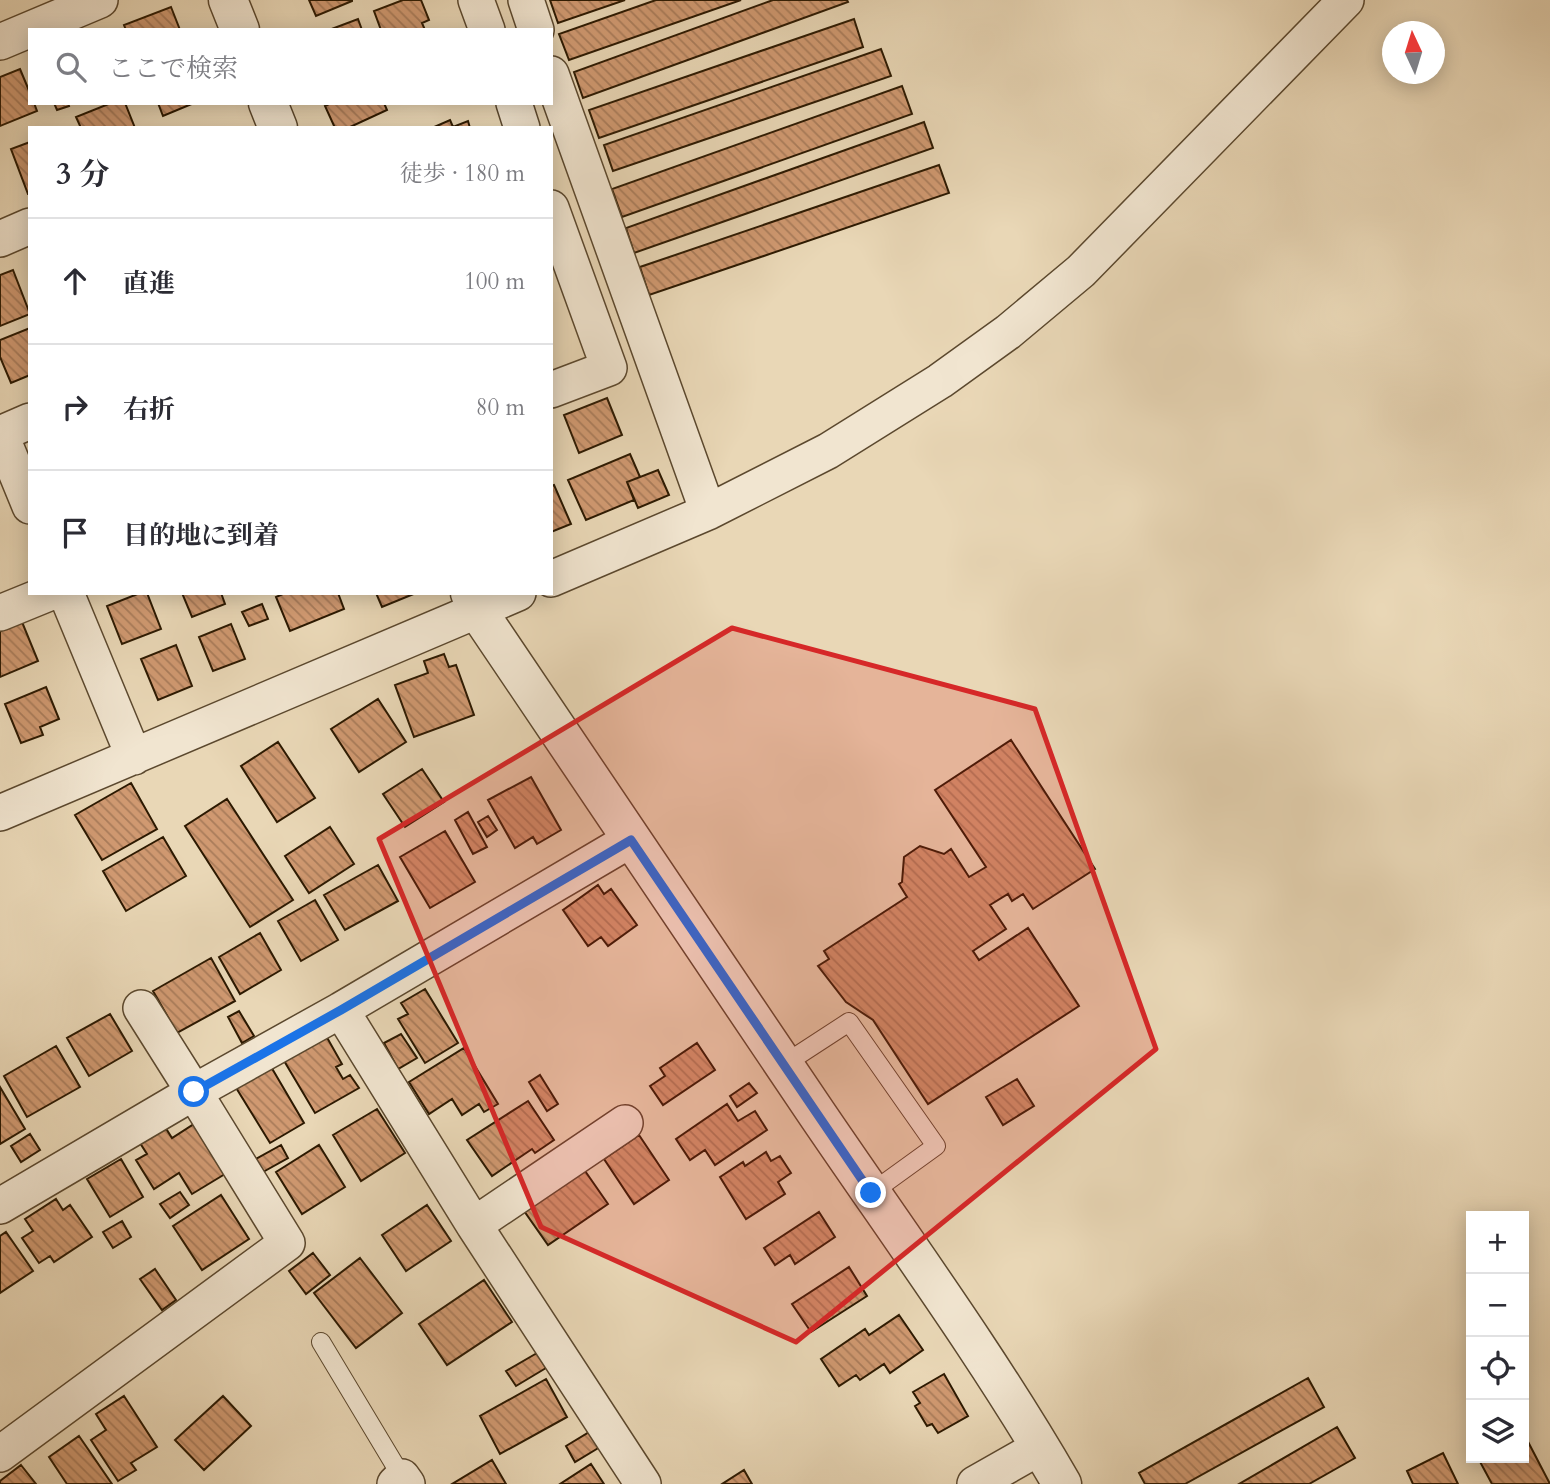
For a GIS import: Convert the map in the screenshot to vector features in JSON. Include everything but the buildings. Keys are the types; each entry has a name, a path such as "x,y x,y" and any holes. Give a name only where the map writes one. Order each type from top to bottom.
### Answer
{"street":[{"path":"33,28 100,0"},
{"path":"228,0 239,28"},
{"path":"476,0 486,28"},
{"path":"526,0 535,28"},
{"path":"553,578 708,512 828,451 940,382 1008,332 1082,271 1346,0"},
{"path":"0,42 28,30"},
{"path":"553,80 708,512"},
{"path":"515,105 521,126"},
{"path":"553,214 609,368 553,389"},
{"path":"0,239 28,227"},
{"path":"28,422 0,434 28,501"},
{"path":"0,613 44,595"},
{"path":"67,595 134,757"},
{"path":"0,813 134,757 474,602 508,595"},
{"path":"474,602 631,840 871,1193 1062,1484"},
{"path":"0,1206 631,840"},
{"path":"0,1454 287,1242 141,1008"},
{"path":"341,1010 474,1225 643,1484"},
{"path":"474,1225 625,1123"},
{"path":"975,1484 1040,1447"}],"lane":[{"path":"783,1065 849,1022 936,1146 871,1193"},
{"path":"321,1342 401,1482"}],"highlighted area":[{"path":"732,628 1035,709 1156,1049 796,1342 541,1227 379,839"}],"route":[{"path":"194,1092 341,1010 631,840 871,1193"}]}
